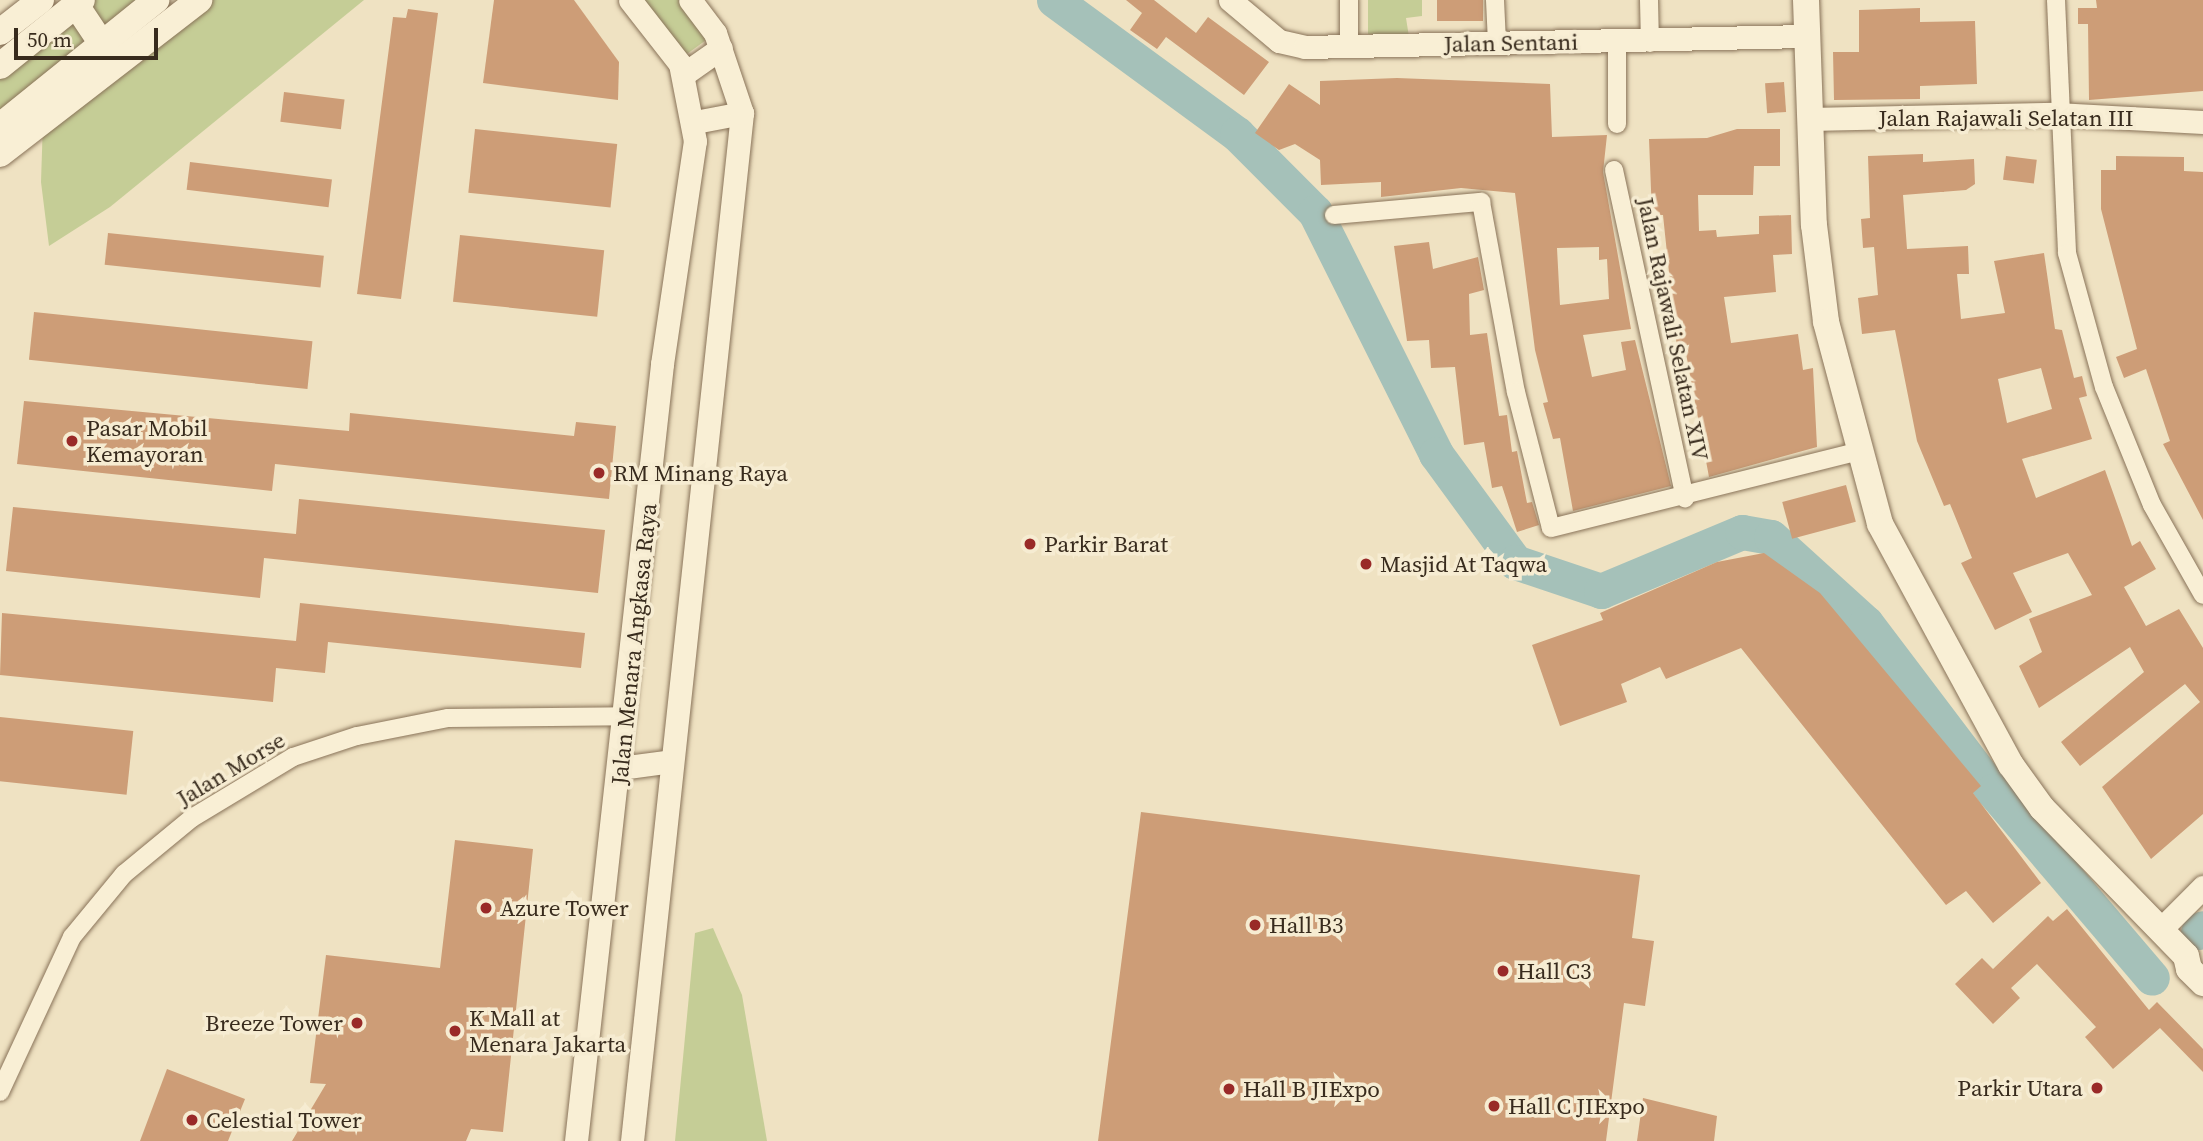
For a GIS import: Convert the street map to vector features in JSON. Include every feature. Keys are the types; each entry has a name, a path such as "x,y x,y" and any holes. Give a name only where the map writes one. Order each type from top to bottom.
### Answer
{"main road":[{"path":"0,32 41,0"},
{"path":"0,126 156,0"},
{"path":"0,155 198,0"},
{"path":"1806,0 1809,119 1826,322 1856,452 1902,573 2011,765 2042,808 2160,930 2195,958 2203,983"},
{"path":"0,66 79,3 102,44"}],"street":[{"name":"Jalan Menara Angkasa Raya","path":"576,1141 627,716 662,364 695,122 684,74 630,0"},
{"path":"632,1141 742,113 721,48 691,0"},
{"name":"Jalan Sentani","path":"1230,0 1279,41 1349,48 1497,42 1650,43 1807,36"},
{"path":"1349,0 1349,48"},
{"path":"1495,0 1497,42"},
{"path":"1649,0 1650,43"},
{"path":"2056,0 2056,114 2067,253 2104,387 2152,505 2203,595"},
{"path":"1617,43 1617,124"},
{"path":"684,74 721,48"},
{"path":"695,122 742,113"},
{"name":"Jalan Rajawali Selatan III","path":"1809,119 2056,114 2203,122"},
{"name":"Jalan Rajawali Selatan XIV","path":"1614,170 1685,498"},
{"path":"1334,215 1481,202 1516,392 1551,528 1685,498 1856,452"},
{"name":"Jalan Morse","path":"0,1092 72,937 124,874 192,818 282,764 357,736 448,718 627,716"},
{"path":"620,768 672,761"},
{"path":"2160,930 2203,887"}],"green space":[{"path":"82,0 156,0 0,126 0,65"},
{"path":"195,0 364,0 110,207 49,246 41,182 43,121"},
{"path":"632,0 688,0 713,35 680,59"},
{"path":"1368,0 1422,0 1422,16 1406,18 1409,37 1368,34"},
{"path":"713,928 742,995 767,1141 675,1141 695,933"}],"building":[{"path":"494,0 574,0 619,62 618,100 483,83"},
{"path":"1126,0 1154,0 1196,33 1208,17 1269,62 1244,95 1166,37 1157,49 1130,30 1142,13"},
{"path":"1437,0 1483,0 1483,21 1437,21"},
{"path":"2096,0 2203,0 2203,91 2089,100 2088,24 2078,24 2078,8 2097,8"},
{"path":"1920,8 1920,22 1975,21 1977,84 1920,86 1920,99 1834,100 1833,52 1859,52 1859,10"},
{"path":"408,9 438,13 401,299 357,294 393,17 406,18"},
{"path":"1397,78 1550,84 1552,137 1607,135 1603,172 1631,329 1583,335 1592,377 1626,370 1621,342 1635,340 1671,486 1573,511 1560,438 1553,439 1543,403 1548,402 1535,350 1515,193 1461,188 1381,197 1381,182 1321,185 1320,160 1295,144 1279,150 1255,133 1289,84 1320,105 1320,81","holes":["1599,247 1599,260 1607,259 1609,299 1560,305 1557,248"]},
{"path":"1784,82 1786,112 1767,113 1765,83"},
{"path":"284,92 345,99 341,129 280,122"},
{"path":"475,129 617,144 611,208 468,193"},
{"path":"1737,129 1780,129 1780,166 1754,166 1753,195 1698,195 1699,231 1716,230 1717,237 1759,234 1759,216 1791,215 1792,254 1773,255 1776,292 1724,297 1731,343 1798,334 1803,370 1813,368 1817,447 1709,477 1685,348 1677,349 1663,215 1652,215 1649,139 1707,138"},
{"path":"1923,154 1923,162 1974,159 1975,184 1966,190 1903,195 1907,249 1968,246 1969,274 1957,274 1961,319 2005,313 1994,261 2044,253 2055,329 2062,330 2074,378 2082,376 2087,396 2079,398 2092,439 2022,459 2036,498 2105,470 2132,546 2140,541 2156,569 2124,587 2146,626 2179,609 2203,648 2203,814 2151,859 2102,787 2200,702 2185,684 2080,766 2061,742 2144,672 2130,647 2039,708 2019,666 2042,652 2029,619 2092,595 2068,553 2013,573 2032,612 1995,630 1961,563 1972,558 1950,504 1944,506 1917,441 1895,330 1862,334 1858,298 1878,295 1874,247 1863,248 1861,219 1870,218 1868,156","holes":["2041,368 2052,409 2007,423 1998,379"]},
{"path":"2006,156 2037,160 2034,184 2003,180"},
{"path":"2116,156 2184,157 2184,171 2203,172 2203,520 2163,444 2170,441 2146,369 2124,378 2116,357 2137,349 2101,209 2101,170 2116,170"},
{"path":"190,162 332,179 329,207 187,190"},
{"path":"108,233 324,256 320,288 105,265"},
{"path":"460,235 604,250 597,317 453,302"},
{"path":"1429,242 1433,269 1478,257 1484,290 1469,294 1470,335 1487,333 1499,416 1507,415 1512,452 1517,451 1527,503 1532,502 1539,525 1517,532 1502,486 1492,488 1484,442 1464,445 1455,367 1431,368 1429,340 1407,341 1394,246"},
{"path":"34,312 312,341 307,389 29,360"},
{"path":"24,401 349,431 350,413 574,436 576,422 616,426 609,499 275,464 272,491 17,464"},
{"path":"1846,485 1856,522 1792,539 1782,502"},
{"path":"299,499 605,530 598,593 264,558 260,598 6,571 13,507 296,534"},
{"path":"1764,553 1820,593 1981,786 1973,793 2041,883 1993,923 1966,891 1946,905 1741,648 1666,679 1660,667 1621,684 1627,702 1560,726 1532,645 1603,620 1600,613 1717,562"},
{"path":"300,603 585,633 581,668 328,642 325,673 276,668 273,702 0,675 2,613 296,641"},
{"path":"0,717 133,731 127,795 0,781"},
{"path":"1141,812 1640,875 1632,938 1654,941 1645,1006 1624,1003 1606,1141 1098,1141"},
{"path":"455,840 533,849 503,1132 471,1129 466,1141 292,1141 326,1084 310,1083 326,955 440,968"},
{"path":"2067,909 2149,1010 2157,1002 2203,1049 2203,1072 2160,1028 2113,1069 2085,1037 2096,1027 2037,964 2011,988 2020,998 1993,1024 1955,984 1982,958 1993,969 2048,916 2053,921"},
{"name":"Celestial Tower","path":"167,1069 245,1099 228,1141 140,1141"},
{"path":"1643,1098 1717,1116 1714,1141 1637,1141"}],"waterway":[{"path":"1054,0 1237,134 1315,212 1436,454 1515,562 1601,591 1742,532 1771,537 1866,623 1993,791 2152,978"},
{"path":"2198,932 2203,928"}],"place":[{"name":"Pasar Mobil Kemayoran","path":"72,441"},
{"name":"RM Minang Raya","path":"599,473"},
{"name":"Parkir Barat","path":"1030,544"},
{"name":"Masjid At Taqwa","path":"1366,564"},
{"name":"Azure Tower","path":"486,908"},
{"name":"Hall B3","path":"1255,925"},
{"name":"Hall C3","path":"1503,971"},
{"name":"Breeze Tower","path":"357,1023"},
{"name":"K Mall at Menara Jakarta","path":"455,1031"},
{"name":"Parkir Utara","path":"2097,1088"},
{"name":"Hall B JIExpo","path":"1229,1089"},
{"name":"Hall C JIExpo","path":"1494,1106"},
{"name":"Celestial Tower","path":"192,1120"}]}
